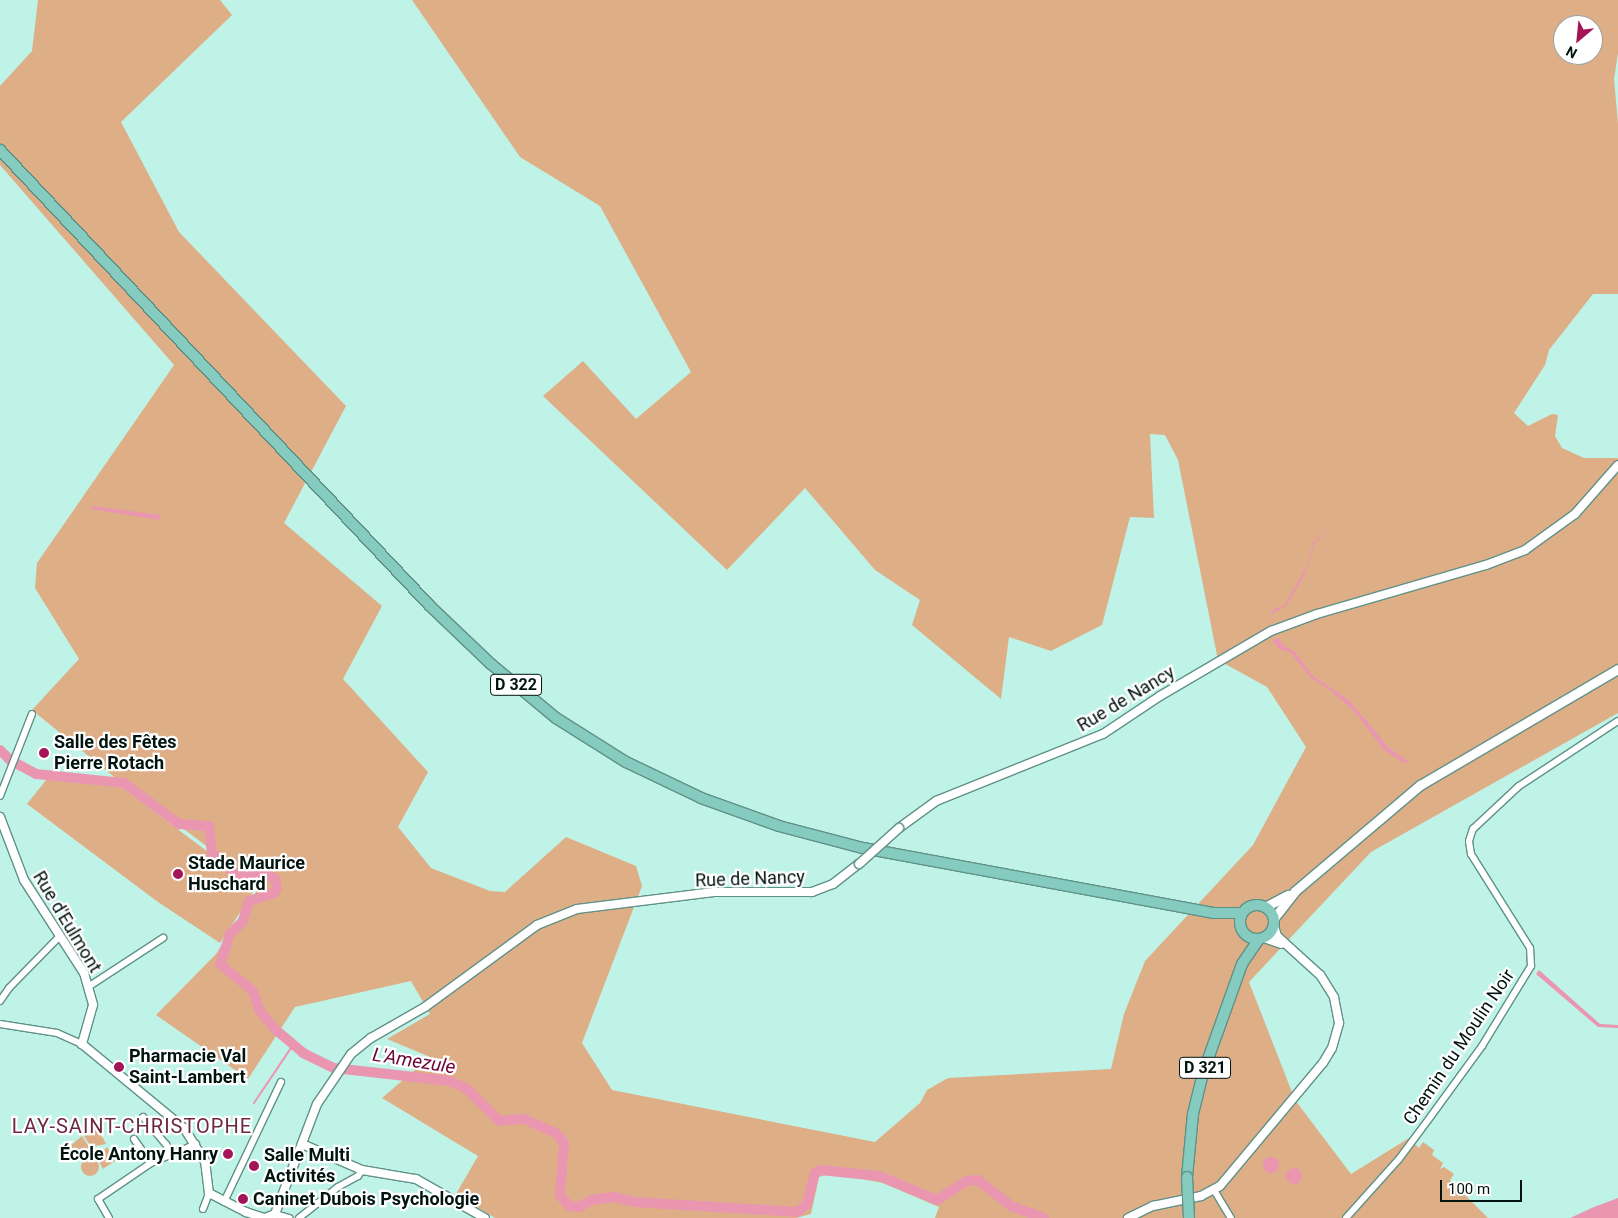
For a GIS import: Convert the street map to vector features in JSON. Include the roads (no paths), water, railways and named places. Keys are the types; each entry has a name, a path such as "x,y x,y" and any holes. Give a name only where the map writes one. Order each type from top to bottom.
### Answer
{"main road":[{"name":"D 322","path":"0,150 429,605 491,664 556,718 618,757 701,798 779,826 835,841 1213,913 1229,918 1242,931"},
{"path":"1295,891 1262,939 1242,931 1242,913 1250,906 1265,907 1295,891 1410,792 1458,761 1618,670"},
{"path":"1265,907 1274,922"},
{"name":"D 322","path":"1213,913 1242,913"},
{"name":"D 321","path":"1242,931 1242,964"},
{"name":"D 321","path":"1190,1218 1187,1178 1193,1114 1203,1073 1242,964 1262,939"}],"street":[{"name":"Rue de Nancy","path":"275,1214 317,1104 346,1062 363,1043 424,1007 537,925 557,915 714,892 812,892 833,884 859,864 899,828 936,801 1103,734 1271,632 1517,553 1565,523 1618,465"},
{"path":"0,796 32,714"},
{"name":"Chemin du Moulin Noir","path":"1346,1218 1399,1159 1431,1116 1482,1046 1531,966 1530,948 1470,854 1469,840 1472,829 1519,786 1618,721"},
{"name":"Rue d'Eulmont","path":"0,817 24,880 82,970 88,987 92,1012 82,1044"},
{"path":"1128,1218 1153,1206 1214,1190 1323,1063 1336,1036 1339,1023 1334,997 1320,974 1277,936 1274,922"},
{"path":"0,1002 9,988 28,972 60,936"},
{"path":"88,987 163,938"},
{"path":"1262,939 1296,952"},
{"path":"0,1024 57,1033 82,1044 180,1124 196,1144 207,1165 209,1193 203,1209"},
{"path":"224,1202 281,1082"},
{"path":"143,1117 166,1144 171,1156"},
{"path":"134,1139 151,1163"},
{"path":"109,1218 98,1199 151,1163 196,1144"},
{"path":"302,1144 362,1170 416,1180 485,1218"},
{"path":"299,1218 338,1188 358,1176 362,1170"},
{"path":"1214,1190 1231,1218"},
{"path":"209,1193 224,1202 265,1218 275,1214 289,1218"}],"waterway":[{"name":"L'Amezule","path":"0,750 10,760 36,774 124,783 179,824 209,826 212,853 235,874 267,874 275,879 277,888 274,893 249,901 243,921 230,934 220,964 253,991 259,1010 276,1030 303,1053 334,1068 450,1081 467,1089 499,1121 524,1119 556,1133 564,1143 560,1195 569,1206 579,1207 592,1200 614,1197 634,1202 797,1212 807,1204 815,1173 820,1170 879,1176 937,1200 966,1181 978,1180 1011,1206 1044,1218"},
{"path":"254,1103 293,1045"}],"place":[{"name":"Salle des Fêtes Pierre Rotach","path":"44,753"},
{"name":"Stade Maurice Huschard","path":"178,874"},
{"name":"Pharmacie Val Saint-Lambert","path":"119,1067"},
{"name":"École Antony Hanry","path":"228,1154"},
{"name":"Salle Multi Activités","path":"254,1166"},
{"name":"Caninet Dubois Psychologie","path":"243,1199"}],"district":[{"name":"LAY-SAINT-CHRISTOPHE","path":"132,1126"}]}
